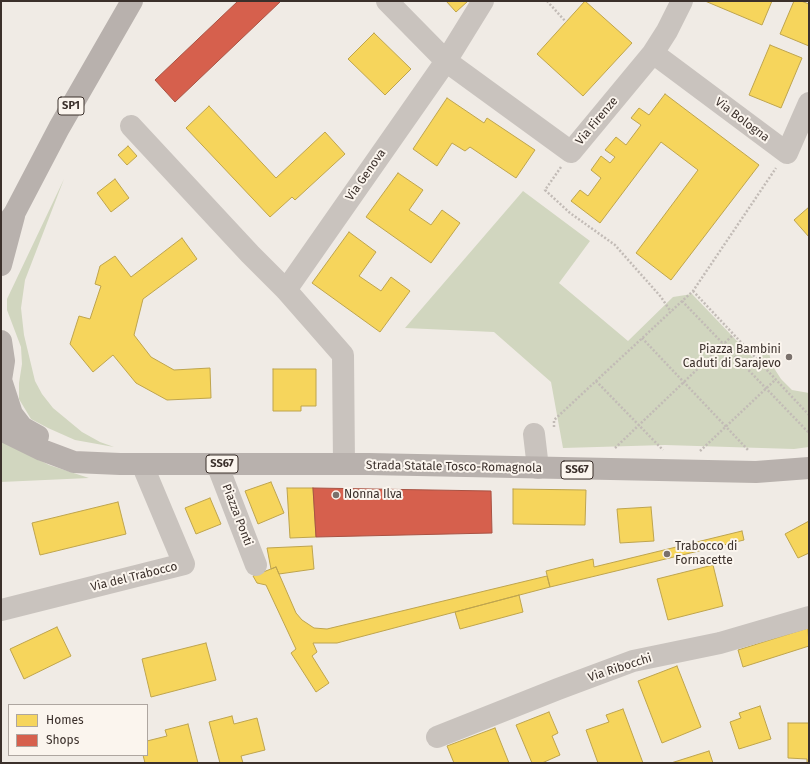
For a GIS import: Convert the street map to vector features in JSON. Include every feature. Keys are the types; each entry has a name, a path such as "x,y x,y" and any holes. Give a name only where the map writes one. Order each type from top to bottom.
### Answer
{"main road":[{"name":"SP1","path":"1,231 14,214 59,128 132,1"},
{"name":"SP1","path":"1,265 14,214"},
{"name":"Strada Statale Tosco-Romagnola","path":"1,341 4,360 1,380 12,414 22,427 68,450 100,462"},
{"name":"Strada Statale Tosco-Romagnola","path":"1,430 58,457 74,462 142,464 344,464 756,472 809,468"}],"street":[{"path":"387,1 446,61"},
{"name":"Via Genova","path":"286,290 446,61 483,1"},
{"name":"Via Firenze","path":"446,61 571,152 653,53 667,31 682,1"},
{"name":"Via Bologna","path":"653,53 786,153"},
{"path":"786,153 809,103"},
{"path":"131,126 250,254 286,290 343,355 344,464"},
{"path":"538,468 544,434"},
{"name":"Via del Trabocco","path":"1,610 184,564 142,464"},
{"name":"Piazza Ponti","path":"217,464 256,565"},
{"name":"Via Ribocchi","path":"437,737 558,689 633,662 720,642 809,617"}],"path":[{"path":"547,1 566,22"},
{"path":"571,152 545,190 570,213 615,245 661,297 671,312"},
{"path":"544,434 554,420 693,291 786,153"},
{"path":"693,291 809,415"},
{"path":"682,301 809,433"},
{"path":"610,453 733,335"},
{"path":"642,338 725,428 751,453"},
{"path":"698,453 775,380"},
{"path":"596,381 665,452"}],"green space":[{"path":"64,179 25,280 21,308 24,335 35,381 42,394 53,408 82,432 100,442 114,447 75,440 48,428 31,419 19,399 19,383 22,364 21,347 7,310 7,299"},
{"path":"523,191 590,241 559,283 628,341 673,297 692,294 757,362 768,349 772,365 781,379 792,390 809,393 809,447 794,449 665,445 563,448 551,382 494,332 405,328"},
{"path":"1,440 49,465 89,478 1,482"}],"building: Homes":[{"path":"446,1 468,1 456,12"},
{"path":"585,1 632,43 583,96 537,54"},
{"path":"705,1 772,1 762,25"},
{"path":"794,1 801,1 809,4 809,46 780,34"},
{"path":"374,33 411,69 385,95 348,59"},
{"path":"770,45 802,58 781,108 749,95"},
{"path":"665,94 759,165 671,280 636,253 698,170 661,142 600,223 571,201 580,190 588,196 601,178 591,170 601,156 610,163 615,157 605,150 616,137 626,145 641,125 631,118 639,108 649,115"},
{"path":"447,98 484,123 487,118 535,150 516,178 470,147 465,151 452,143 437,166 413,149"},
{"path":"209,106 276,178 325,132 345,154 295,200 292,197 270,217 186,128"},
{"path":"128,146 137,156 127,165 118,155"},
{"path":"398,173 423,190 409,210 431,225 442,210 460,223 431,263 366,217"},
{"path":"115,179 129,198 111,212 97,193"},
{"path":"809,207 809,237 794,220"},
{"path":"349,232 376,252 359,276 381,291 391,277 410,291 380,332 312,283"},
{"path":"182,238 197,259 143,299 134,335 151,357 174,370 210,368 211,398 167,400 136,383 113,355 93,372 70,344 79,316 90,319 101,286 95,284 100,266 115,256 131,277"},
{"path":"273,369 316,369 316,406 301,406 301,411 273,411"},
{"path":"271,482 284,513 258,524 245,491"},
{"path":"287,488 313,488 316,537 290,538"},
{"path":"513,489 586,490 585,525 513,524"},
{"path":"210,498 221,524 196,534 185,508"},
{"path":"118,502 126,534 40,555 32,523"},
{"path":"651,507 654,541 620,543 617,509"},
{"path":"809,521 809,553 798,558 785,534"},
{"name":"Trabocco di Fornacette","path":"742,531 744,540 550,587 546,571 593,559 594,567"},
{"path":"312,546 314,569 279,574 276,567 271,569 267,548"},
{"path":"713,565 723,606 668,620 657,579"},
{"path":"276,567 296,613 302,620 314,628 327,629 547,576 550,587 337,643 313,643 317,652 312,656 329,683 316,692 291,653 296,649 266,585 257,583 253,576"},
{"path":"519,595 523,612 460,629 455,612"},
{"path":"57,627 71,656 24,679 10,649"},
{"path":"808,628 809,646 743,667 738,650"},
{"path":"206,643 216,680 151,697 142,659"},
{"path":"677,666 701,727 662,743 638,681"},
{"path":"760,706 771,739 739,749 730,722 741,718 739,713"},
{"path":"623,709 643,763 598,763 586,730 609,722 606,715"},
{"path":"549,712 558,733 552,736 560,755 542,763 532,763 516,725"},
{"path":"232,716 234,724 257,718 265,750 241,756 243,763 220,763 209,722"},
{"path":"788,723 809,723 809,763 807,763 807,759 788,758"},
{"path":"188,724 198,763 145,763 143,756 148,756 148,741 167,736 165,730"},
{"path":"495,728 509,763 454,763 447,746"},
{"path":"709,751 713,763 671,763"}],"building: Shops":[{"path":"238,1 281,1 175,102 155,80"},
{"path":"313,488 491,491 492,533 316,537"}],"place":[{"name":"Piazza Bambini Caduti di Sarajevo","path":"789,357"},
{"name":"Nonna Ilva","path":"336,495"},
{"name":"Trabocco di Fornacette","path":"667,554"}]}
